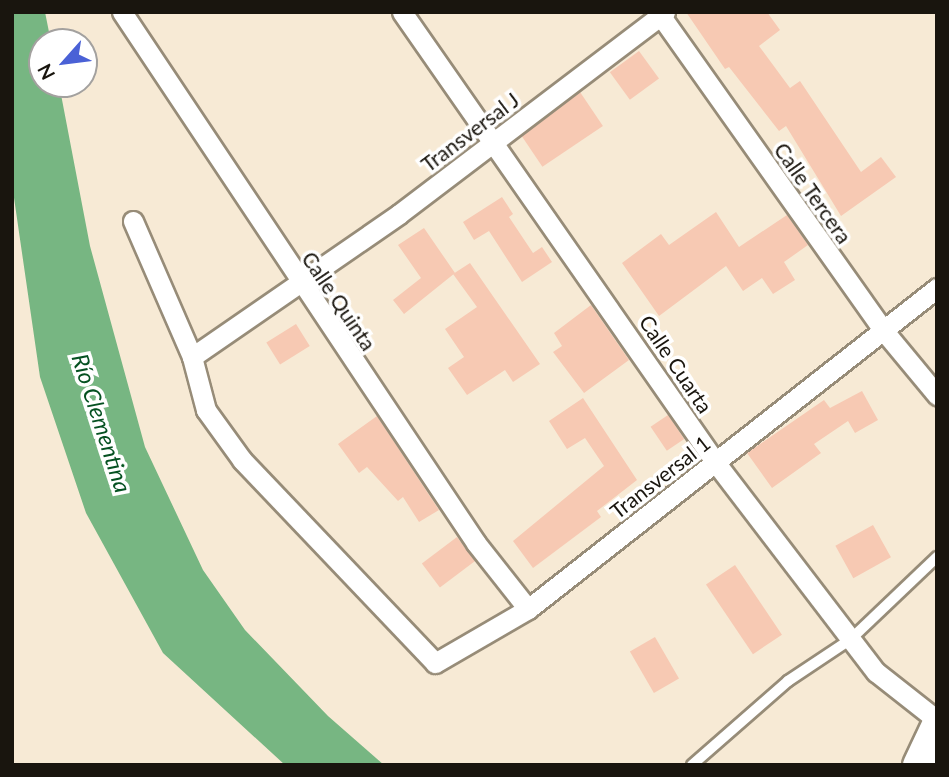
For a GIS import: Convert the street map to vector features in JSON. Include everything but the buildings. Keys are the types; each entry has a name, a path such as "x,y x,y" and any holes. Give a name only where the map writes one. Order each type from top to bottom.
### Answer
{"highway":[{"path":"919,765 937,727"}],"street":[{"name":"Calle Quinta","path":"122,12 300,285 476,543 528,609"},
{"name":"Calle Cuarta","path":"402,12 495,141 716,463 876,672 937,720"},
{"name":"Transversal J","path":"192,357 300,285 661,14"},
{"name":"Calle Tercera","path":"661,14 883,330 937,396"},
{"path":"133,220 192,357"},
{"name":"Transversal 1","path":"192,357 206,410 242,460 435,663 528,609 937,288"}],"lane":[{"path":"692,765 788,681 850,639 937,557"}],"water":[{"name":"Río Clementina","path":"12,12 45,12 48,28 28,28 28,98 62,98 90,246 145,447 203,570 245,630 328,716 384,765 285,765 163,653 86,513 40,377 12,184"}]}
